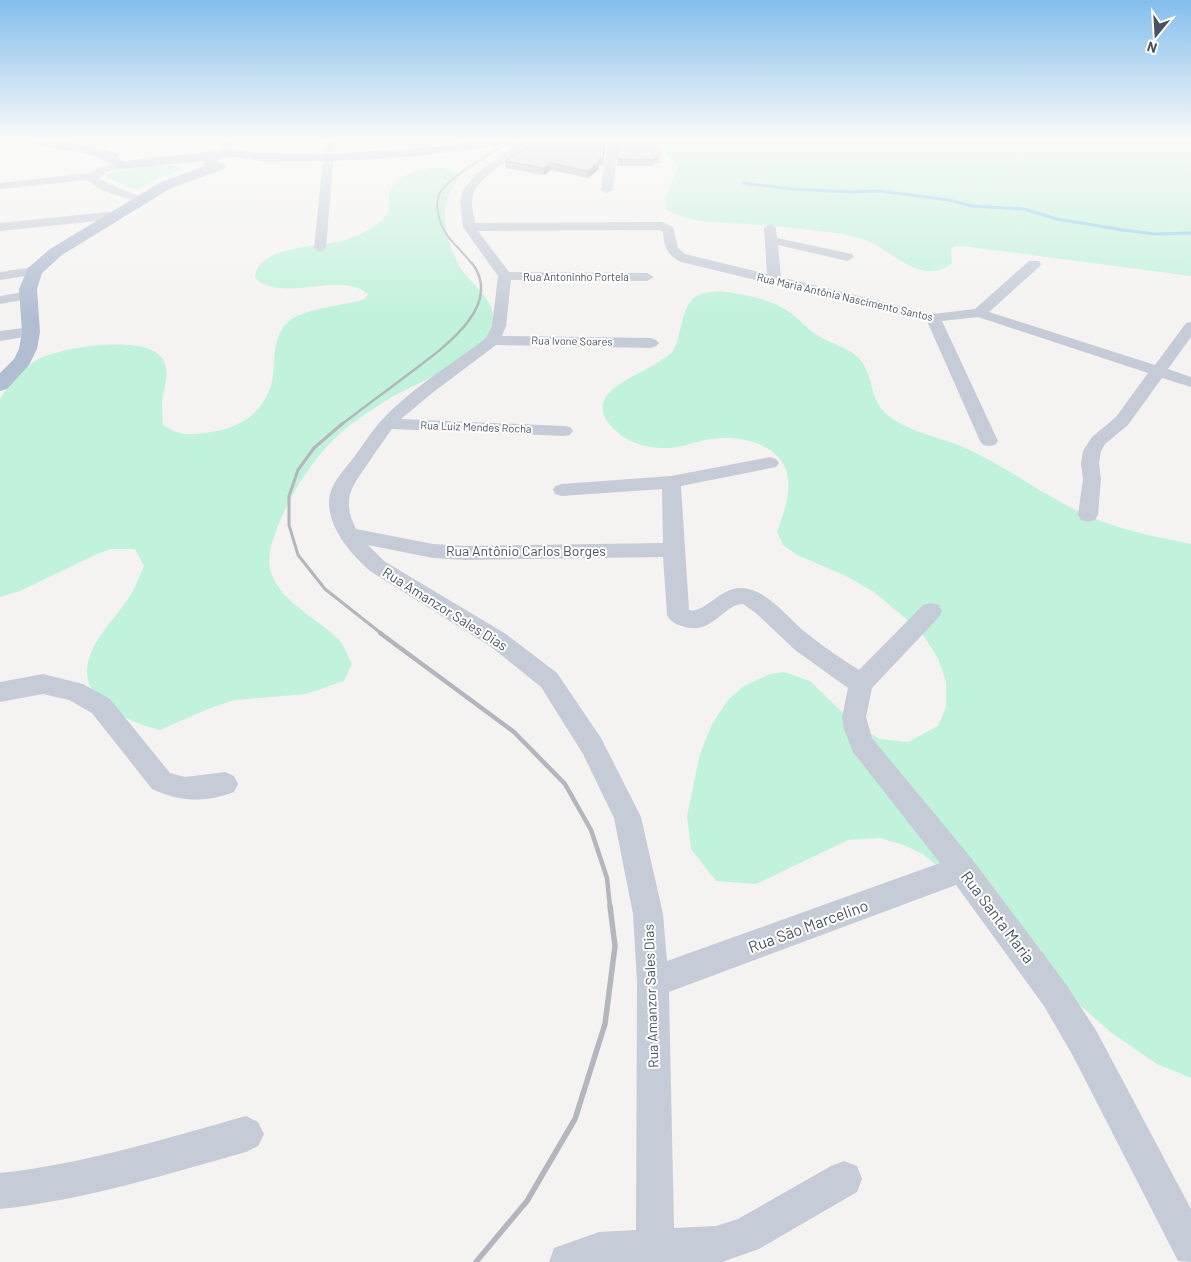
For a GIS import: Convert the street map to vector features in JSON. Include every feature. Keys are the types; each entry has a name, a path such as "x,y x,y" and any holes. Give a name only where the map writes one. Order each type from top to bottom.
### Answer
{"main road":[{"path":"109,218 134,199"},
{"path":"1,385 22,361 28,349 31,332 28,289 34,271 56,252 143,199"}],"street":[{"path":"320,248 325,199"},
{"path":"467,199 470,227 498,264 504,276 499,326 492,340"},
{"path":"0,227 109,218"},
{"name":"Rua Maria Antônia Nascimento Santos","path":"470,227 662,226 669,230 671,249 675,254 774,281 933,318 979,313 1191,382"},
{"path":"774,281 770,234 847,257"},
{"path":"979,313 1034,264"},
{"path":"0,276 34,271"},
{"name":"Rua Antoninho Portela","path":"504,276 646,277"},
{"path":"0,300 29,295"},
{"path":"933,318 989,441"},
{"path":"1088,515 1092,480 1090,463 1092,451 1098,441 1122,421 1191,326"},
{"path":"0,336 31,332"},
{"name":"Rua Ivone Soares","path":"492,340 651,342"},
{"name":"Rua Amanzor Sales Dias","path":"492,340 414,400 388,424 346,479 339,496 339,512 350,535 363,554 377,566 498,640 549,680 592,746 627,817 648,914 653,982 656,1255"},
{"name":"Rua Luiz Mendes Rocha","path":"388,424 564,430"},
{"path":"562,490 671,482 770,463"},
{"path":"671,482 673,550 678,615 686,621 696,621 736,596 745,596 756,602 795,637 861,684 931,611"},
{"name":"Rua Antônio Carlos Borges","path":"350,535 433,551 466,553 673,550"},
{"path":"0,692 43,684 75,691 101,706 161,781 175,788 195,790 225,784"},
{"name":"Rua Santa Maria","path":"861,684 854,716 856,729 862,744 962,869 1055,995 1084,1044 1191,1248"},
{"name":"Rua São Marcelino","path":"653,982 962,869"},
{"path":"0,1191 73,1182 246,1134"},
{"path":"568,1262 599,1251 656,1255 716,1245 746,1236 844,1179"}],"green space":[{"path":"389,199 448,199 445,216 446,231 454,254 465,274 490,304 494,321 491,331 484,342 461,361 383,402 334,439 314,462 297,487 280,520 270,550 271,572 276,583 291,601 329,630 344,647 352,664 344,681 306,694 235,700 210,708 160,730 116,713 95,694 88,680 87,667 91,653 98,640 133,591 144,566 135,549 111,549 20,591 0,597 0,399 22,372 32,363 48,355 82,347 102,345 139,346 153,351 162,358 165,364 166,376 162,400 163,425 175,432 192,434 223,430 233,426 252,415 266,398 273,376 277,340 288,322 303,313 313,310 365,299 368,294 358,288 346,285 277,288 265,285 255,278 258,267 267,259 279,253 337,242 353,237 377,225 389,209"},
{"path":"665,199 1191,199 1191,276 963,246 954,247 951,250 952,263 942,269 924,271 907,264 862,239 830,232 795,228 695,220 666,209"},
{"path":"720,291 748,296 775,304 791,313 817,335 853,353 866,369 875,398 883,411 900,423 964,447 1004,468 1062,503 1105,523 1191,544 1191,1078 1157,1064 1109,1031 1036,966 966,889 923,854 904,845 880,838 848,840 756,884 716,881 691,849 687,816 700,754 712,724 728,700 744,686 770,674 784,672 810,681 856,726 880,739 908,742 938,726 946,707 946,682 938,658 923,635 874,592 846,576 797,555 783,545 777,532 786,503 788,481 783,462 775,454 756,443 733,438 711,439 672,448 646,446 632,442 620,435 605,417 603,405 607,395 628,379 672,352 689,303 703,293"}],"waterway":[{"path":"941,199 972,206 1024,209 1057,219 1123,230 1155,234 1191,233"}],"railway":[{"path":"438,199 437,210 444,231 472,264"},
{"path":"341,425 434,355 463,327 474,312 480,296 480,280 472,263"},
{"path":"343,423 314,448 298,470 289,496 289,525 298,555 325,589 382,634"},
{"path":"380,633 514,732 565,784 591,830 607,878 610,907"},
{"path":"476,1262 527,1201 575,1119 605,1024 615,946 610,906"}]}
